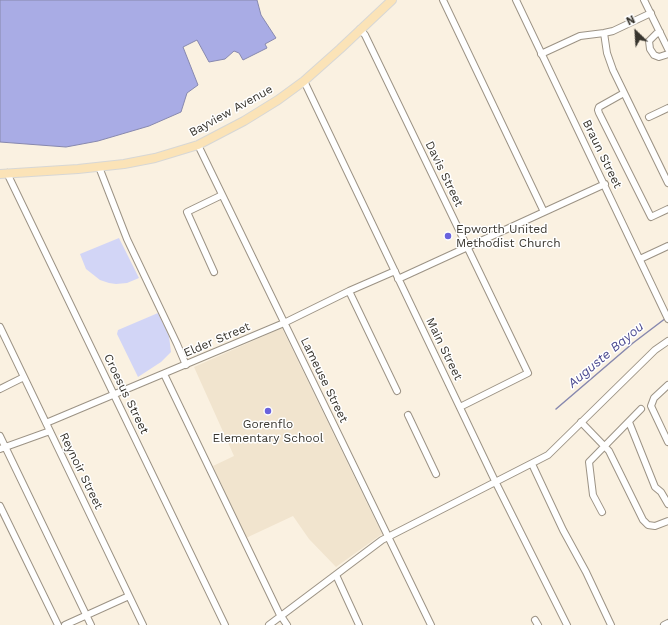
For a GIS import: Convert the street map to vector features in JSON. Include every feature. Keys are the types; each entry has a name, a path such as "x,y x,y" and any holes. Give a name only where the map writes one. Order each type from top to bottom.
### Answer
{"main road":[{"name":"Bayview Avenue","path":"3,173 99,167 155,158 198,145 244,121 304,82 392,0"}],"street":[{"path":"443,0 544,212"},
{"name":"Braun Street","path":"516,0 668,319"},
{"path":"644,0 668,49"},
{"path":"541,54 580,36 604,34 613,31 650,13"},
{"name":"Davis Street","path":"360,29 366,36 528,373 460,407"},
{"path":"660,32 650,41 650,49 654,55 659,57 668,54"},
{"path":"604,34 610,62 624,94 668,183"},
{"name":"Main Street","path":"304,82 495,481 567,625"},
{"path":"624,94 602,104 598,110 599,113 651,217 668,209"},
{"path":"649,117 667,111"},
{"name":"Lameuse Street","path":"198,145 432,625"},
{"path":"99,167 127,239 186,365"},
{"name":"Croesus Street","path":"3,173 114,395 225,625"},
{"path":"398,279 605,184"},
{"path":"214,272 187,212 222,195"},
{"path":"640,259 668,246"},
{"name":"Elder Street","path":"46,423 284,323 349,291 395,272"},
{"path":"349,291 397,391"},
{"name":"Reynoir Street","path":"0,327 143,625"},
{"path":"269,625 374,545 495,481 548,455 655,350 668,341"},
{"path":"164,374 245,544 287,625"},
{"path":"0,389 24,377"},
{"path":"668,385 654,398 651,406 668,442"},
{"path":"602,512 593,495 589,465 591,459 641,409"},
{"path":"408,415 436,474"},
{"path":"581,422 612,454 643,520 651,526 659,525 668,521"},
{"path":"629,422 651,479 668,504"},
{"path":"3,448 50,431"},
{"path":"0,436 3,448 91,625"},
{"path":"532,464 563,530 586,572 611,625"},
{"path":"0,506 58,625"},
{"path":"336,575 359,625"},
{"path":"65,625 129,596"},
{"path":"664,625 668,623"}],"shaded area":[{"path":"119,238 139,278 127,283 116,284 100,280 86,269 80,254"},
{"path":"158,313 169,336 171,352 161,362 138,377 117,334 118,330"},
{"name":"Gorenflo Elementary School","path":"282,328 382,534 336,567 309,539 293,516 246,538 213,466 234,456 194,367"}],"water":[{"path":"0,0 257,0 261,15 276,38 265,44 267,48 243,60 239,53 234,51 225,59 209,62 197,40 183,47 198,85 187,93 181,112 149,126 98,141 66,147 0,142"}],"waterway":[{"name":"Auguste Bayou","path":"556,409 633,343 666,318"}],"place":[{"name":"Epworth United Methodist Church","path":"448,236"},
{"name":"Gorenflo Elementary School","path":"268,411"}]}
